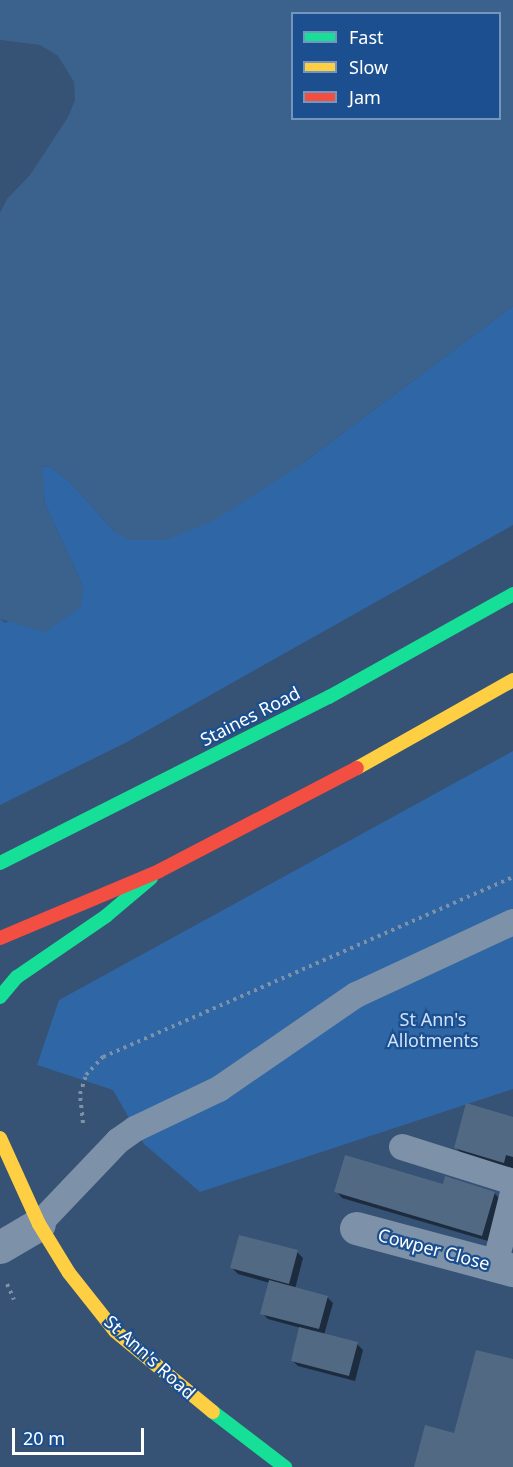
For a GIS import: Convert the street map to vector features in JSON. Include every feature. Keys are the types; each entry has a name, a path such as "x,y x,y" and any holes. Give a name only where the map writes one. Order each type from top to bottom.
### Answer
{"main road":[{"name":"Staines Road","path":"0,863 329,697 513,594"},
{"path":"0,938 159,871 350,772 513,680"},
{"path":"0,997 17,977 106,916 159,871"},
{"name":"St Ann's Road","path":"0,1138 39,1224 69,1273 115,1331 271,1462"}],"street":[{"path":"0,1247 39,1224"},
{"name":"Cowper Close","path":"356,1228 504,1267"}],"lane":[{"path":"39,1224 118,1141 135,1129 219,1089 356,995 513,922"},
{"path":"402,1147 513,1182"},
{"path":"504,1267 513,1193"}],"path":[{"path":"86,1075 103,1058 513,878"}],"green space":[{"path":"513,306 513,525 127,742 0,805 0,619 5,623 83,586 45,504 41,466 51,467 69,481 115,532 299,466"},
{"name":"St Ann's Allotments","path":"513,751 513,1089 200,1192 144,1144 113,1090 37,1065 59,1000"}],"shaded area":[{"path":"0,0 513,0 513,306 299,466 213,521 166,540 129,540 115,532 69,481 51,467 42,466 45,504 83,586 81,607 45,632 0,619 0,213 7,199 30,175 68,117 75,100 74,82 58,56 40,45 0,40"}],"building":[{"path":"466,1103 513,1117 513,1157 506,1155 504,1163 454,1148"},
{"path":"345,1155 443,1184 445,1176 495,1192 482,1236 334,1192"},
{"path":"239,1235 298,1250 289,1284 230,1268"},
{"path":"269,1280 328,1296 319,1329 260,1314"},
{"path":"299,1327 358,1342 349,1376 291,1361"},
{"path":"476,1350 513,1359 513,1467 414,1467 425,1425 454,1433"}],"traffic: fast":[{"path":"0,863 329,697 513,594"},
{"path":"0,997 17,977 106,916 151,878"},
{"path":"213,1412 285,1467"}],"traffic: slow":[{"path":"357,768 513,680"},
{"path":"0,1138 39,1224 69,1273 115,1331 213,1412"}],"traffic: jam":[{"path":"0,938 159,871 357,768"}]}
